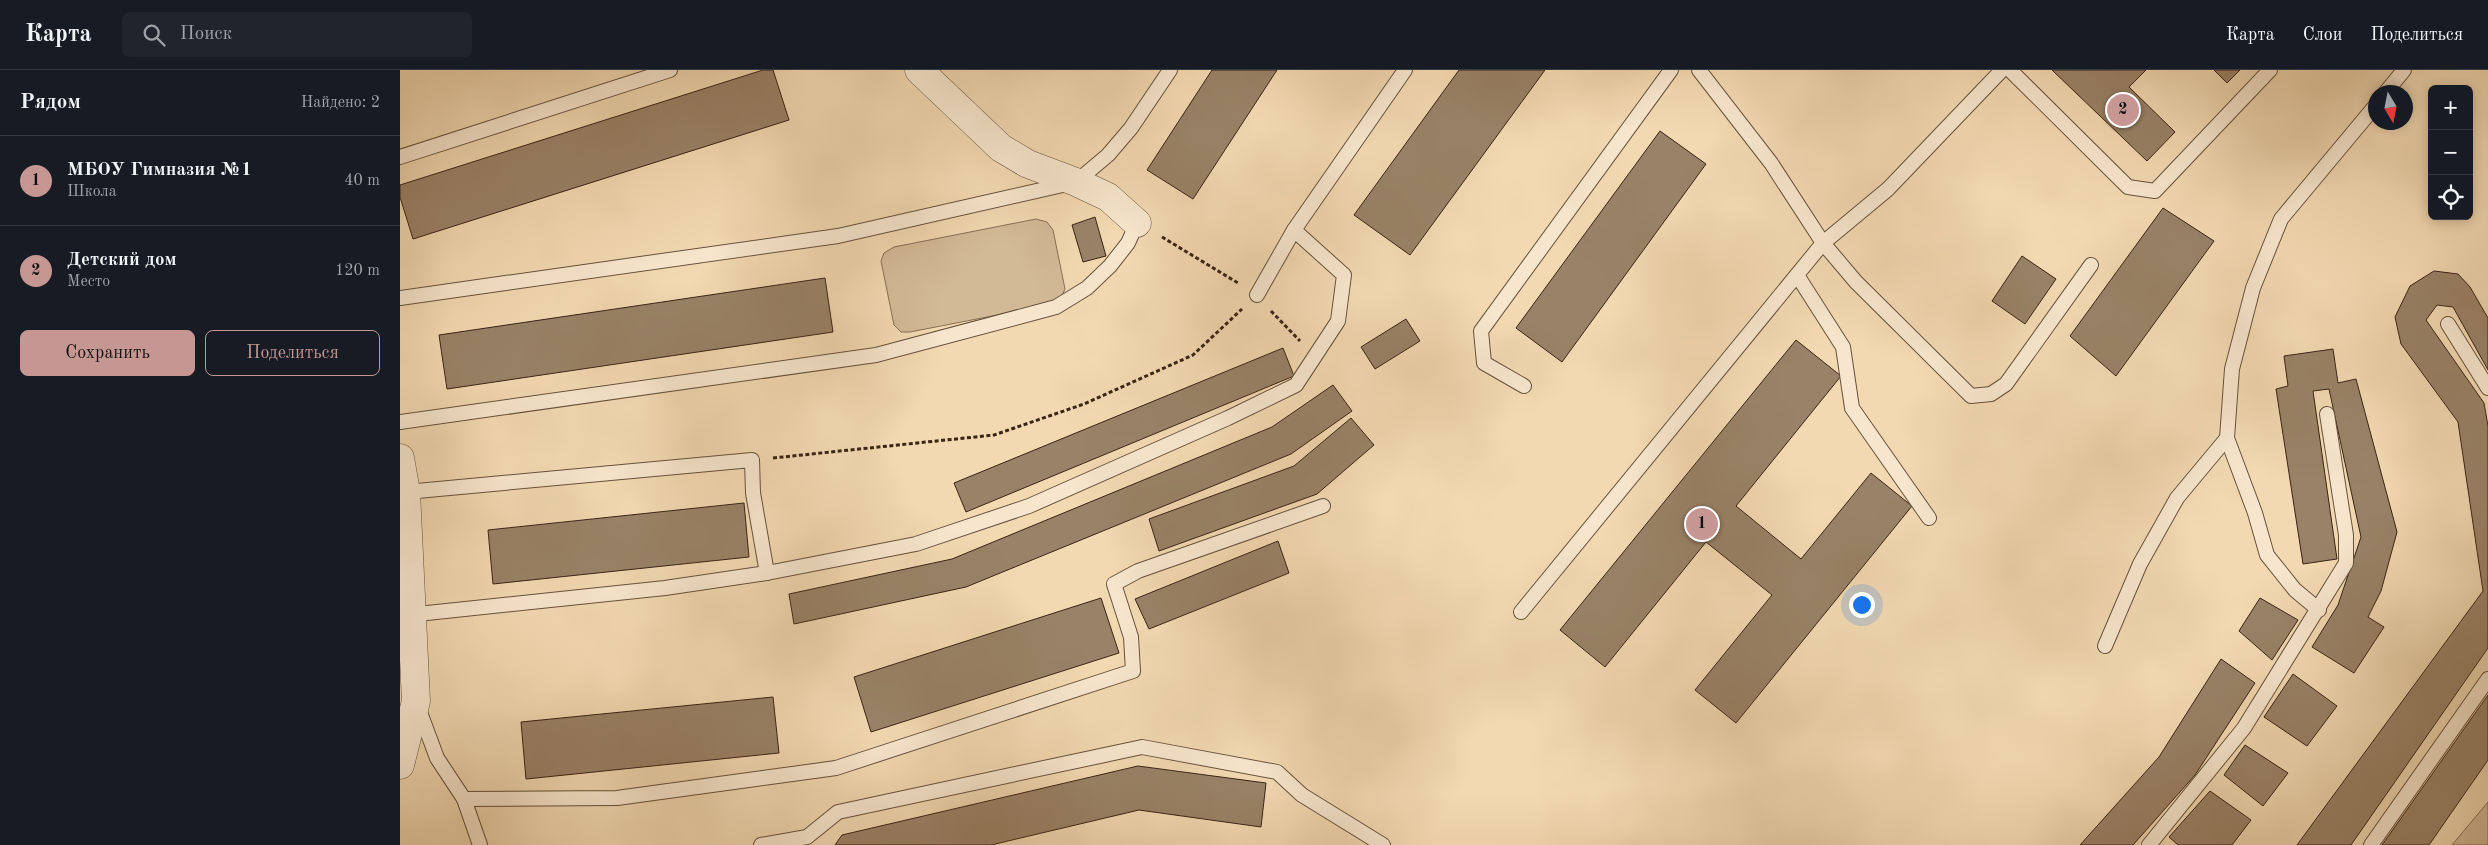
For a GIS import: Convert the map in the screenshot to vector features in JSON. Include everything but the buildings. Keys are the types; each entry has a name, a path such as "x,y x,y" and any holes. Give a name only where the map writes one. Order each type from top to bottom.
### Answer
{"street":[{"path":"919,70 1001,148 1028,164 1076,182 1108,197 1138,223"},
{"path":"400,458 403,495 405,616 416,701 400,765"}],"lane":[{"path":"400,157 670,70"},
{"path":"400,298 838,236 1076,182 1108,155 1131,128 1170,70"},
{"path":"1256,295 1294,230 1405,70"},
{"path":"1524,386 1484,363 1481,331 1671,70"},
{"path":"1700,70 1771,163 1823,243 1894,322 1971,396 1991,394 2006,384 2091,265"},
{"path":"1521,612 1823,243 1888,189 2002,70"},
{"path":"2010,70 2128,187 2155,191 2270,70"},
{"path":"2392,85 2404,70"},
{"path":"2319,610 2295,590 2267,555 2255,513 2227,438 2232,369 2253,288 2281,218 2368,115"},
{"path":"400,422 876,355 1056,307 1087,288 1110,266 1128,243 1138,223"},
{"path":"405,616 665,588 767,573 916,544 1029,506 1228,418 1296,385 1338,321 1344,275 1294,230"},
{"path":"1797,275 1843,347 1852,408 1930,518"},
{"path":"2448,324 2488,388"},
{"path":"2149,845 2244,728 2346,564 2346,535 2326,414"},
{"path":"2105,646 2140,564 2177,498 2227,438"},
{"path":"403,495 752,460 754,493 767,573"},
{"path":"464,800 617,798 836,768 1133,671 1131,637 1114,584 1138,571 1323,506"},
{"path":"2371,845 2488,679"},
{"path":"416,701 437,758 464,800 480,845"},
{"path":"761,845 807,837 838,812 1142,747 1277,772 1302,795 1384,845"}],"path":[{"path":"1138,223 1256,295 1315,357"},
{"path":"752,460 994,435 1084,404 1193,355 1256,295"}],"shaded area":[{"path":"1036,219 1047,222 1053,230 1065,289 1061,298 1054,304 910,332 901,332 894,325 881,261 884,253 894,247"},
{"path":"2488,802 2488,845 2452,845"}],"place":[{"name":"Детский дом","path":"2123,110"},
{"name":"МБОУ Гимназия №1","path":"1702,524"}]}
